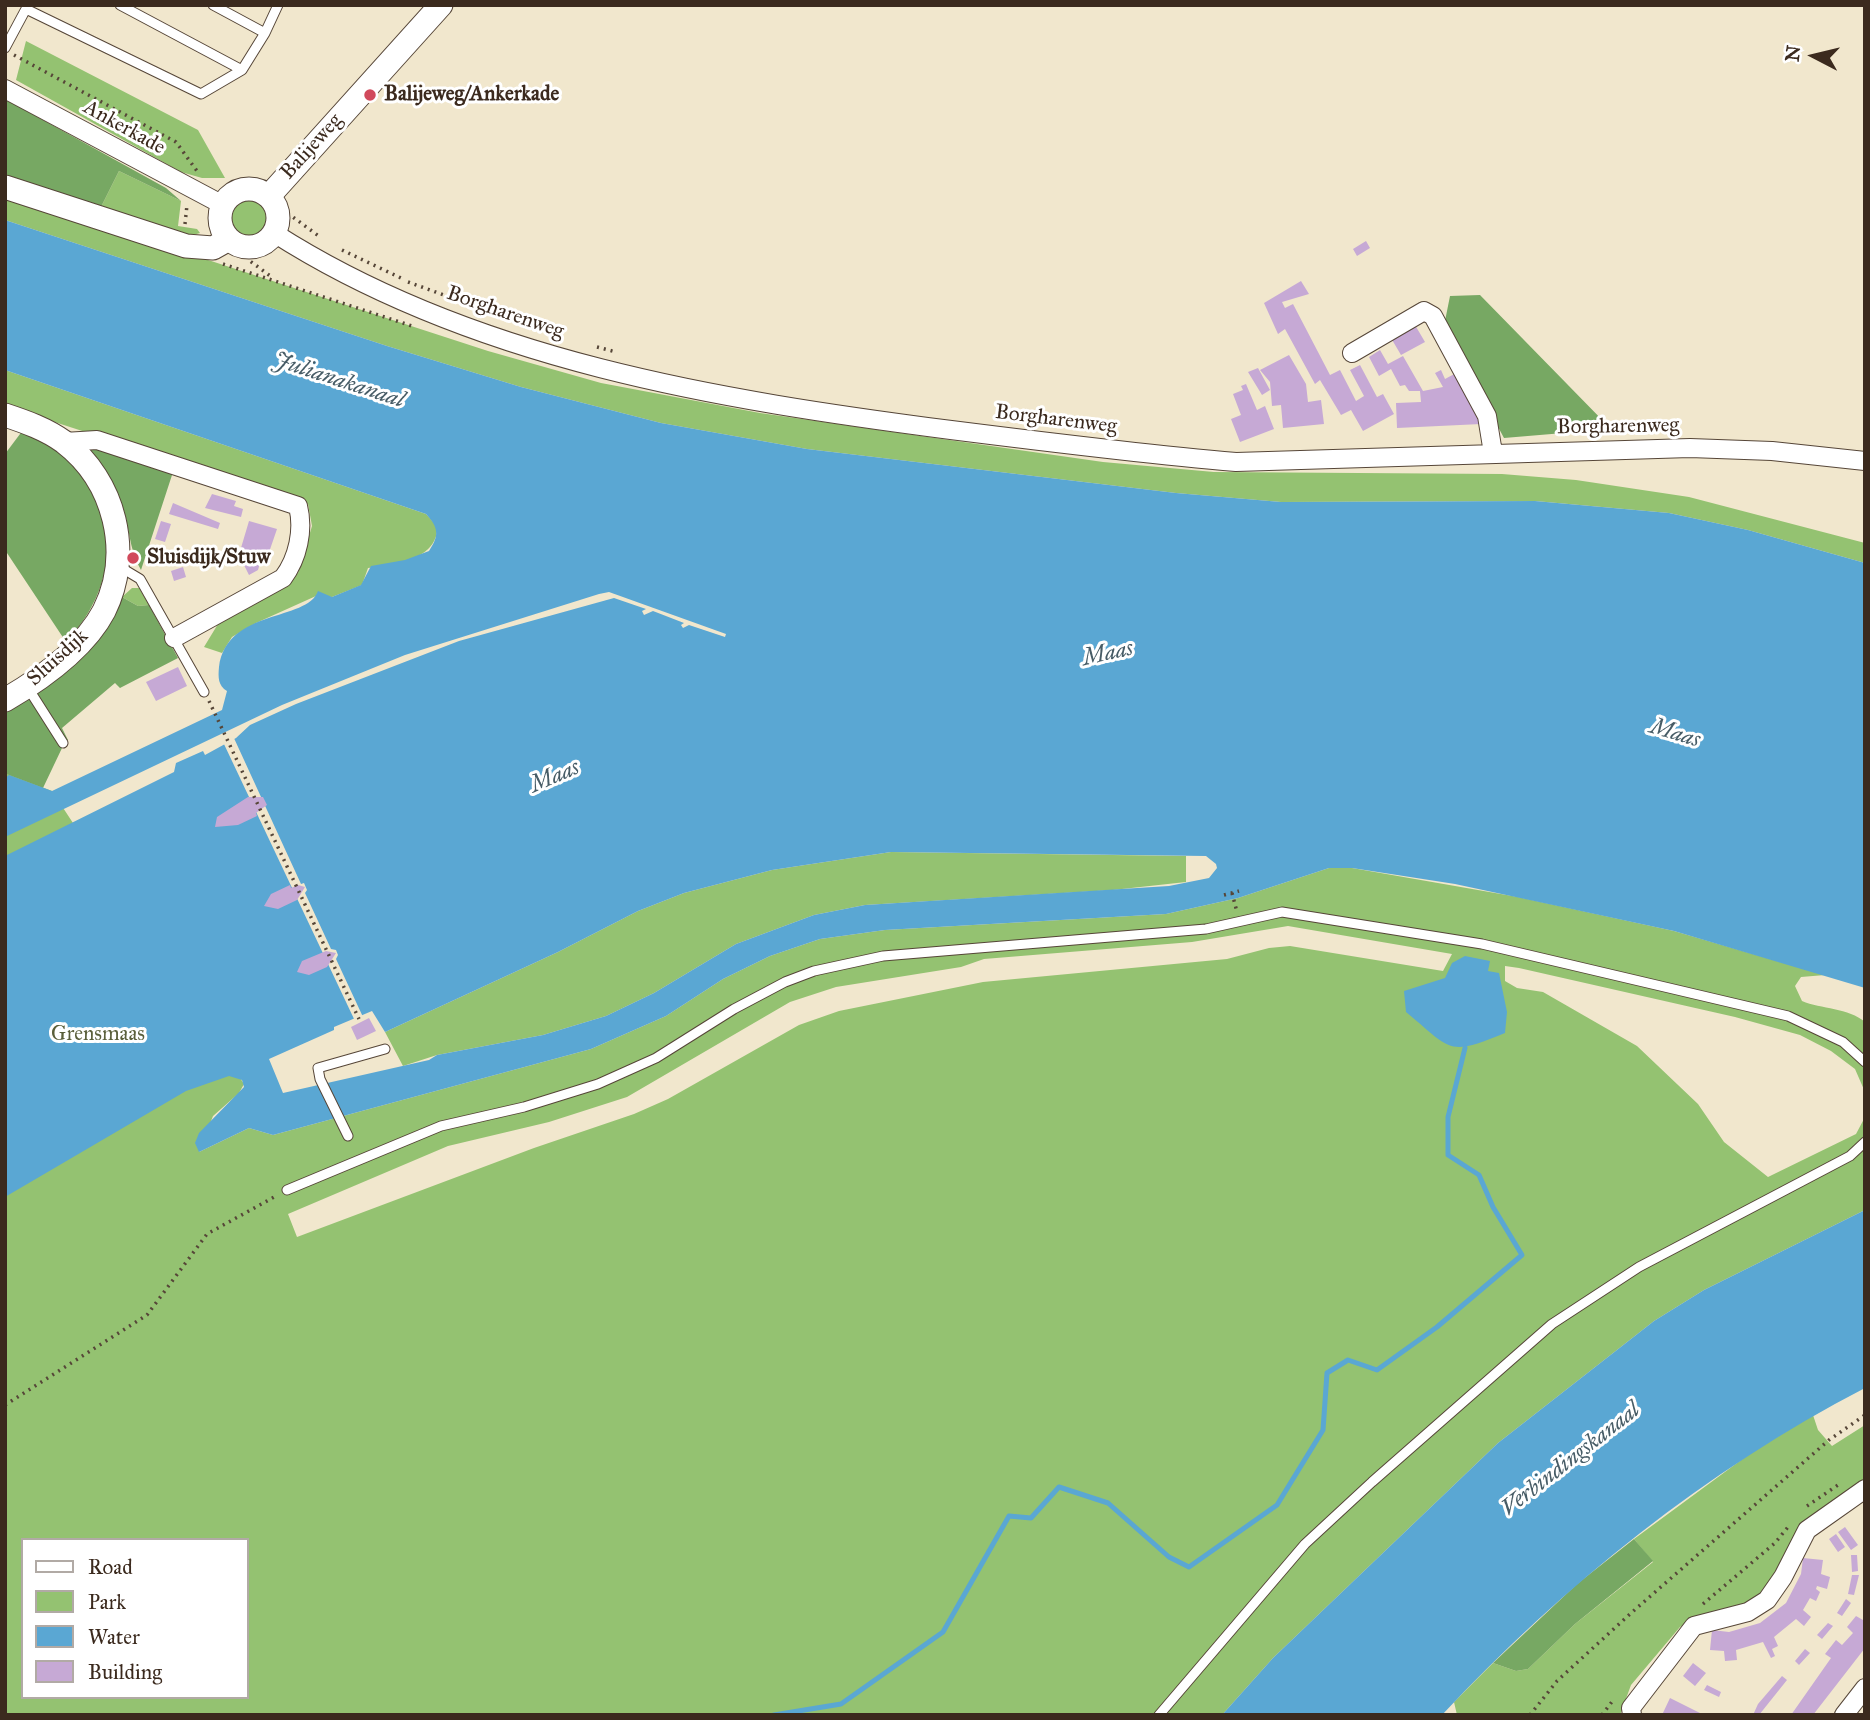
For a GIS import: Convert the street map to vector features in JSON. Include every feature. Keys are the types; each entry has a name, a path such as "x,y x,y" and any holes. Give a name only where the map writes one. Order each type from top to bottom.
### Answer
{"street":[{"name":"Balijeweg","path":"272,201 440,5"},
{"name":"Ankerkade","path":"5,89 188,189 223,205"},
{"path":"5,187 186,246 213,248 237,243 261,245 274,233 278,223 272,201 258,190 243,189 230,196 223,205 221,226 237,243"},
{"name":"Borgharenweg","path":"274,233 318,260 374,286 539,351 647,379 814,411 1168,457 1236,463 1690,449 1772,450 1865,461"},
{"path":"1352,353 1424,311 1433,316 1487,415 1493,453"},
{"name":"Sluisdijk","path":"5,415 28,423 64,442 86,462 108,500 115,522 118,566 103,612 87,635 28,687 5,700"},
{"path":"64,442 97,440 298,506 303,525 290,569 283,578 174,638"},
{"path":"1632,1711 1694,1626 1748,1612 1767,1600 1783,1577 1807,1530 1865,1489"},
{"path":"1844,1715 1865,1688"}],"lane":[{"path":"120,5 242,70"},
{"path":"213,5 265,33"},
{"path":"5,49 27,7 201,94 242,70 265,33 278,5"},
{"path":"118,566 140,579 204,692"},
{"path":"28,687 63,743"},
{"path":"287,1190 423,1132 524,1107 598,1084 656,1058 734,1009 785,982 814,971 883,956 1206,929 1282,912 1482,944 1788,1016 1843,1042 1865,1062"},
{"path":"348,1136 320,1079 318,1068 385,1049"},
{"path":"1158,1715 1305,1544 1371,1482 1552,1324 1639,1267 1850,1156 1865,1142"}],"path":[{"path":"5,49 176,142 204,179"},
{"path":"272,201 327,242"},
{"path":"237,243 250,261 276,281"},
{"path":"336,247 408,281 554,335"},
{"path":"224,264 420,328"},
{"path":"591,345 629,355"},
{"path":"210,704 359,1019"},
{"path":"1224,895 1239,891"},
{"path":"1232,893 1234,902"},
{"path":"5,1405 147,1315 207,1234 287,1190"},
{"path":"1530,1715 1557,1681 1630,1614 1829,1440 1865,1415"},
{"path":"1798,1513 1840,1483"},
{"path":"1701,1606 1775,1543 1790,1523"},
{"path":"1602,1715 1618,1694"}],"green space":[{"path":"26,41 198,130 225,178 202,178 181,172 16,80"},
{"path":"5,99 166,188 181,201 119,171 101,207 5,176"},
{"path":"119,171 181,201 178,226 197,229 200,233 190,236 101,207"},
{"path":"5,194 488,351 601,383 760,413 1103,462 1214,472 1502,474 1576,480 1689,497 1865,543 1865,563 1748,530 1669,513 1535,501 1281,502 1176,493 807,449 661,423 521,387 387,346 5,220"},
{"path":"249,198 263,203 268,217 263,231 249,236 235,231 230,217 235,203"},
{"path":"1480,295 1611,429 1504,438 1444,326 1450,296"},
{"path":"5,370 426,514 437,526 436,537 431,546 413,558 368,568 362,585 332,597 316,596 256,623 232,637 222,653 204,647 221,619 298,573 312,526 308,504 5,406"},
{"path":"23,430 54,448 78,471 95,496 104,524 107,554 101,584 88,613 66,642 5,550 5,454"},
{"path":"94,446 173,472 141,570 133,551 120,499 90,450"},
{"path":"132,588 139,588 149,605 138,606 122,597"},
{"path":"122,597 138,606 149,605 178,658 120,688 115,683 62,728 68,740 60,745 62,748 43,788 5,773 5,710 88,650 112,617"},
{"name":"Grensmaas","path":"5,773 52,791 244,1084 239,1093 213,1116 199,1152 249,1128 273,1135 591,1049 666,1016 723,979 770,956 820,939 885,930 1166,914 1238,898 1329,868 1352,868 1518,897 1674,931 1825,975 1801,977 1795,986 1802,1001 1843,1011 1865,1022 1865,1092 1855,1069 1831,1051 1800,1035 1735,1017 1505,966 1505,981 1517,988 1543,992 1637,1046 1698,1104 1724,1142 1768,1177 1856,1134 1865,1117 1865,1210 1704,1290 1654,1321 1498,1443 1273,1658 1222,1715 5,1715","holes":["1288,926 1452,954 1443,971 1290,946 1269,948 1227,959 983,982 839,1011 799,1025 668,1099 634,1114 534,1148 297,1237 288,1214 448,1146 549,1122 627,1097 790,1002 836,987 961,967 984,959 1192,942"]},
{"path":"891,852 1186,856 1186,882 1113,890 865,905 814,915 736,944 654,993 606,1016 543,1035 437,1055 403,1066 385,1032 558,952 638,911 684,893 772,870"},
{"path":"1813,1415 1818,1430 1832,1446 1865,1425 1865,1485 1785,1557 1761,1594 1746,1606 1699,1616 1680,1627 1631,1685 1620,1715 1457,1715 1454,1702 1493,1663 1516,1671 1528,1669 1575,1624 1653,1562 1634,1539 1752,1452"},
{"path":"1634,1539 1653,1561 1575,1624 1528,1669 1516,1671 1493,1663 1577,1584"}],"water":[{"path":"5,220 387,346 521,387 661,423 807,449 1176,493 1281,502 1535,501 1669,513 1748,530 1865,563 1865,988 1674,931 1455,884 1352,868 1329,868 1238,898 1166,914 885,930 820,939 770,956 723,979 666,1016 591,1049 273,1135 249,1128 199,1152 195,1143 199,1133 244,1087 242,1080 229,1076 186,1091 5,1197 5,856 174,772 176,763 203,751 205,755 236,738 250,725 296,704 459,641 614,598 646,609 642,611 644,615 653,611 684,623 681,625 683,628 689,625 725,637 726,634 609,592 599,594 405,655 282,705 5,837 5,778 9,775 52,791 222,710 227,691 219,681 219,667 225,648 236,635 267,618 299,608 311,601 318,591 332,597 361,585 371,566 405,560 429,551 436,531 426,514 5,370","holes":["891,852 1206,856 1217,868 1209,878 1169,886 865,905 814,915 736,944 654,993 606,1016 543,1035 437,1055 429,1060 283,1093 269,1059 372,1011 385,1032 558,952 638,911 684,893 772,870"]},
{"path":"1465,956 1490,961 1488,971 1499,973 1507,1012 1505,1033 1460,1047 1442,1042 1406,1012 1404,991 1445,978 1452,963"},
{"name":"Verbindingskanaal","path":"1865,1210 1865,1388 1806,1420 1693,1493 1588,1576 1537,1621 1442,1715 1222,1715 1273,1658 1498,1443 1654,1321 1704,1290"}],"pier":[{"path":"233,736 301,884 304,883 307,890 305,893 331,949 336,950 336,959 363,1017 355,1021 223,742"}],"building":[{"path":"1366,241 1370,248 1357,256 1353,249"},
{"path":"1301,281 1309,294 1282,302 1285,308 1293,304 1330,375 1340,370 1356,401 1364,396 1350,370 1360,365 1377,397 1383,394 1394,414 1363,431 1351,410 1341,415 1320,380 1315,384 1285,329 1278,334 1264,303"},
{"path":"1415,325 1425,342 1401,355 1391,338"},
{"path":"1380,350 1388,364 1403,356 1423,391 1443,387 1435,373 1441,370 1445,379 1458,372 1480,412 1481,424 1397,428 1396,403 1421,402 1420,391 1409,391 1405,385 1400,386 1391,369 1379,376 1369,357"},
{"path":"1289,355 1306,384 1308,402 1321,400 1324,424 1283,428 1281,405 1272,406 1270,382 1260,370"},
{"path":"1258,368 1270,390 1262,395 1248,372"},
{"path":"1246,384 1257,410 1265,406 1274,429 1240,442 1231,419 1241,415 1233,394 1243,390 1241,386"},
{"path":"212,494 236,501 234,506 243,509 241,517 205,508"},
{"path":"173,503 220,523 218,529 169,514"},
{"path":"161,521 171,524 165,542 155,539"},
{"path":"249,521 277,529 265,564 260,563 258,570 249,575 245,561 238,558"},
{"path":"183,567 186,577 174,581 171,571"},
{"path":"178,667 187,686 156,701 146,682"},
{"path":"248,797 263,797 267,805 256,813 257,816 238,825 215,827 217,817"},
{"path":"290,885 291,888 298,885 305,887 297,900 278,909 264,906 271,894"},
{"path":"326,951 336,953 327,967 309,975 297,972 302,961"},
{"path":"369,1018 376,1031 357,1040 351,1027"},
{"path":"1845,1527 1858,1545 1851,1550 1838,1532"},
{"path":"1836,1534 1845,1547 1838,1552 1829,1539"},
{"path":"1851,1555 1857,1555 1858,1571 1852,1572"},
{"path":"1803,1558 1823,1560 1821,1574 1830,1577 1827,1589 1817,1586 1816,1589 1820,1592 1816,1601 1810,1598 1803,1610 1811,1617 1804,1626 1796,1619 1774,1637 1778,1646 1772,1649 1775,1656 1771,1658 1763,1642 1736,1650 1737,1660 1725,1661 1724,1651 1710,1650 1712,1630 1729,1632 1760,1623 1786,1603 1801,1574"},
{"path":"1852,1575 1859,1575 1854,1595 1848,1594"},
{"path":"1846,1599 1851,1603 1842,1616 1837,1613"},
{"path":"1856,1616 1863,1620 1865,1617 1865,1648 1813,1715 1791,1715 1831,1658 1825,1654 1836,1640 1842,1645 1853,1633 1847,1627"},
{"path":"1828,1623 1833,1626 1822,1639 1817,1635"},
{"path":"1805,1649 1810,1653 1799,1665 1795,1661"},
{"path":"1693,1663 1706,1673 1695,1686 1683,1676"},
{"path":"1782,1676 1787,1680 1759,1715 1753,1715 1758,1704"},
{"path":"1707,1685 1721,1692 1719,1697 1704,1690"},
{"path":"1670,1698 1704,1715 1662,1715"}],"waterway":[{"path":"774,1715 841,1704 943,1632 1009,1516 1031,1518 1059,1487 1108,1503 1169,1557 1189,1567 1277,1505 1323,1430 1327,1373 1348,1360 1377,1370 1437,1327 1522,1255 1493,1207 1479,1175 1448,1155 1448,1117 1465,1048"}],"place":[{"name":"Balijeweg/Ankerkade","path":"370,95"},
{"name":"Sluisdijk/Stuw","path":"133,558"}],"water label":[{"name":"Julianakanaal","path":"339,381"},
{"name":"Maas","path":"1108,654"},
{"name":"Maas","path":"1675,734"},
{"name":"Maas","path":"555,777"}]}
